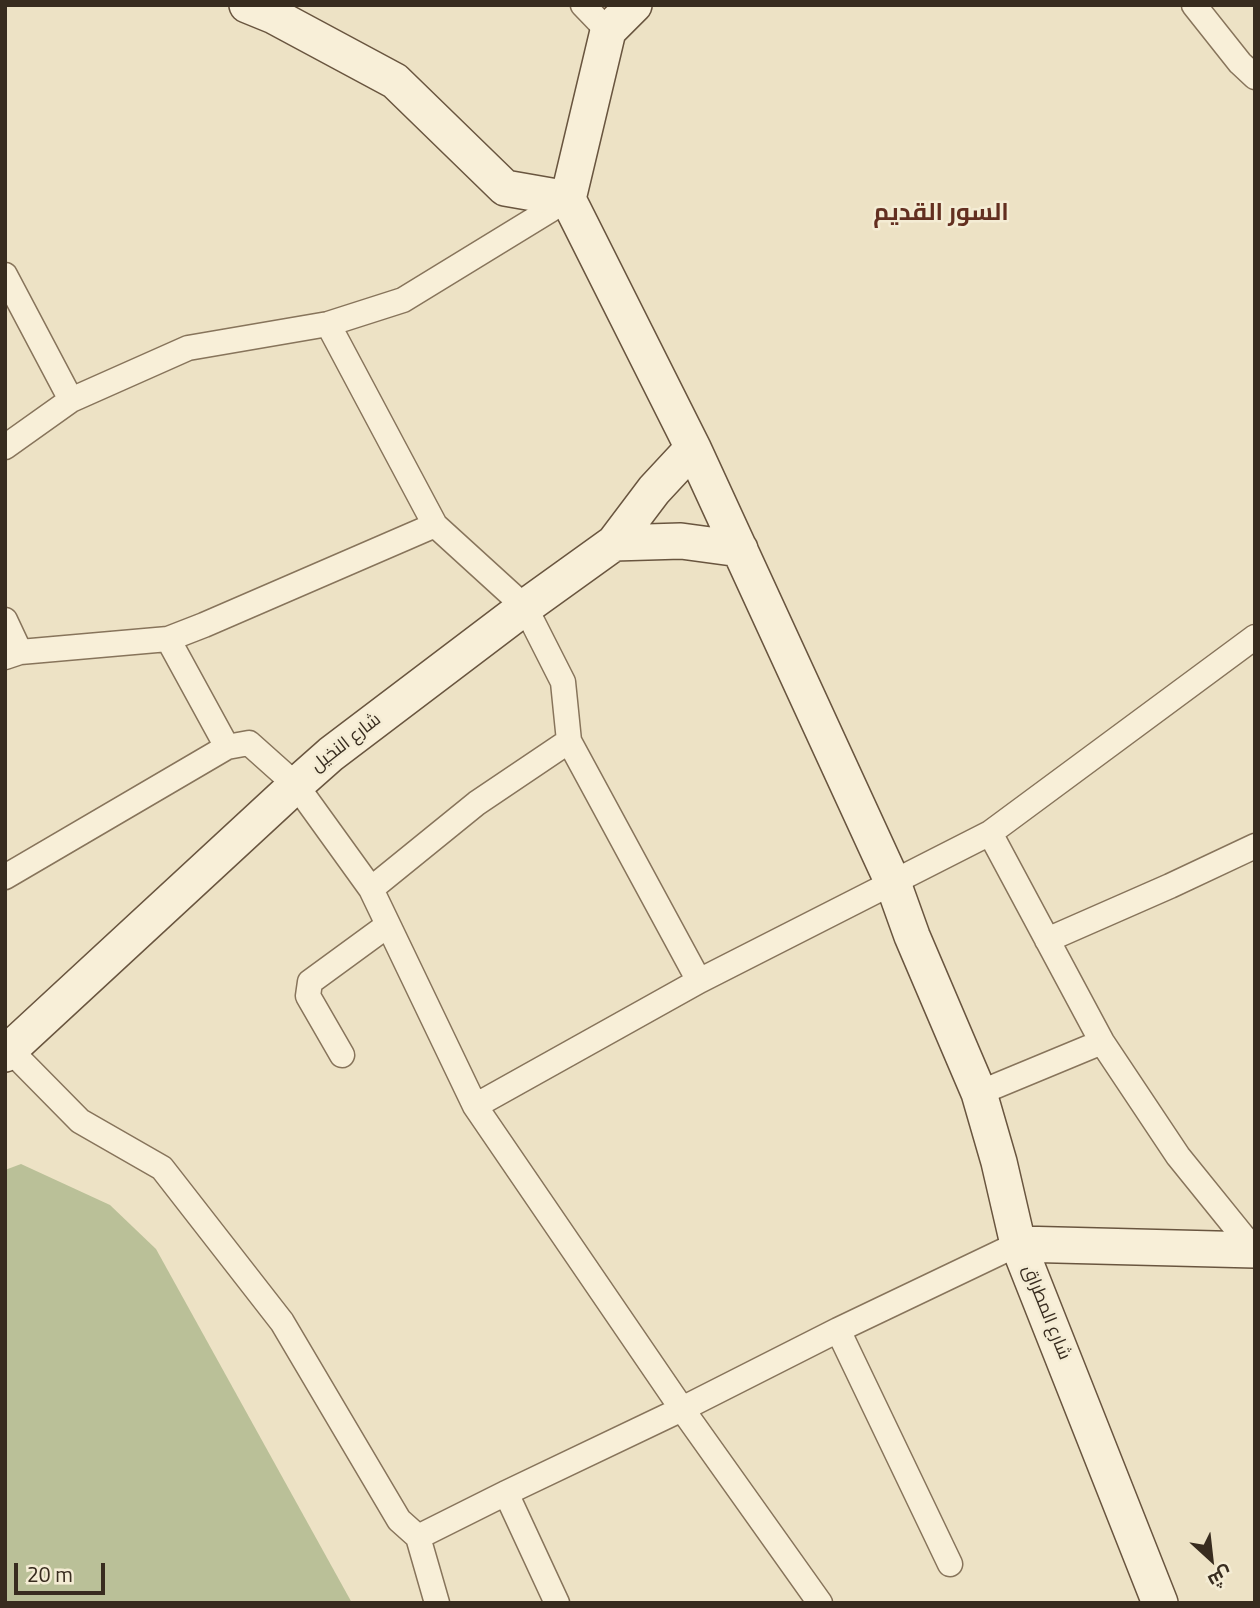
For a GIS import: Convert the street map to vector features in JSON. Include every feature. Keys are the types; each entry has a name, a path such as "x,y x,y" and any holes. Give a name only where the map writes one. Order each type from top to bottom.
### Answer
{"street":[{"path":"583,5 608,30"},
{"path":"418,1537 1017,1244 999,1162 979,1093 912,936 893,883 693,448 568,199 608,30 634,5"},
{"path":"1194,5 1240,63 1255,77"},
{"path":"263,9 395,81 505,188 568,199"},
{"path":"5,447 71,400 188,348 328,324 403,300 568,199"},
{"path":"5,275 71,400"},
{"path":"328,324 435,525 524,607 563,682 569,741 699,981"},
{"name":"شارع النخيل","path":"8,1052 331,754 524,607 614,543 654,490 693,448"},
{"path":"5,620 13,654 168,639 435,525"},
{"path":"614,543 681,541 740,549"},
{"path":"475,1106 699,981 990,833 1255,637"},
{"path":"168,639 227,747"},
{"path":"371,889 477,803 569,741"},
{"path":"5,877 227,747 249,743 296,785 371,889 475,1106 682,1409 820,1603"},
{"path":"990,833 1102,1042 1178,1156 1255,1251"},
{"path":"1047,940 1255,846"},
{"path":"342,1055 308,996 310,982 388,925"},
{"path":"979,1093 1102,1042"},
{"path":"8,1052 80,1121 162,1168 282,1322 399,1520 418,1537 437,1603"},
{"name":"شارع المطراق","path":"1160,1603 1017,1244 1255,1251"},
{"path":"838,1330 950,1564"},
{"path":"506,1493 557,1603"}],"green space":[{"path":"21,1164 110,1205 156,1249 352,1603 5,1603 5,1170"}],"district":[{"name":"السور القديم","path":"941,215"}]}
